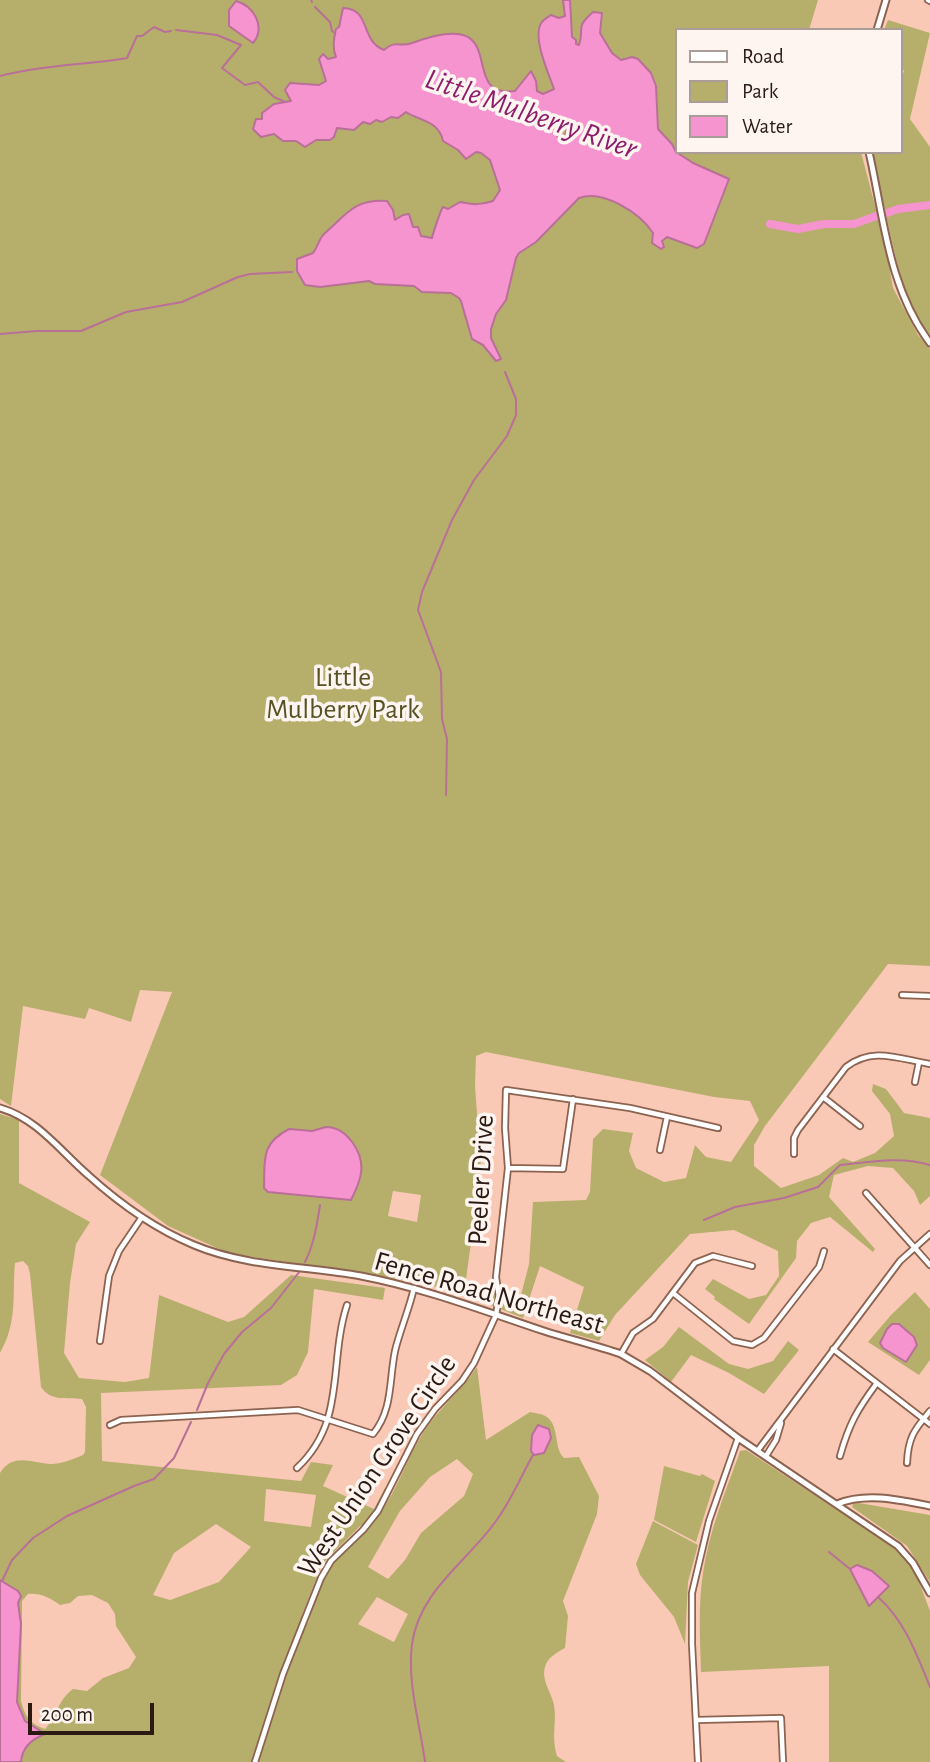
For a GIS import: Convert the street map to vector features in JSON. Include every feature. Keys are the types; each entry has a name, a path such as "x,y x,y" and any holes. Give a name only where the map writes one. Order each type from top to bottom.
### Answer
{"street":[{"path":"878,28 886,0"},
{"path":"869,154 899,289 910,314 930,343"},
{"path":"902,995 930,996"},
{"path":"794,1154 797,1130 846,1067 866,1055 878,1054 930,1064"},
{"path":"915,1082 919,1062"},
{"name":"Peeler Drive","path":"496,1315 499,1297 496,1277 508,1168 506,1090 573,1099"},
{"path":"823,1097 859,1126"},
{"path":"508,1168 563,1169 573,1099 719,1128"},
{"name":"Fence Road Northeast","path":"0,1108 18,1115 44,1132 91,1178 142,1217 219,1255 362,1277 414,1289 621,1354 650,1371 738,1438 898,1546 913,1563 930,1592"},
{"path":"660,1150 667,1117"},
{"path":"866,1193 930,1265"},
{"path":"100,1341 109,1276 114,1261 142,1217"},
{"path":"758,1450 900,1261 930,1234"},
{"path":"673,1293 733,1341 741,1345 752,1345 764,1338 812,1277 820,1266 824,1251"},
{"path":"621,1354 633,1333 653,1319 695,1263 713,1256 752,1266"},
{"path":"110,1425 121,1420 298,1410 368,1434 375,1432 391,1394 395,1351 414,1289"},
{"path":"297,1468 315,1449 327,1419 334,1393 347,1305"},
{"name":"West Union Grove Circle","path":"255,1762 283,1674 321,1578 331,1561 378,1511 417,1434 474,1363 496,1315"},
{"path":"833,1349 930,1424"},
{"path":"840,1456 856,1412 877,1383"},
{"path":"907,1463 911,1434 930,1411"},
{"path":"766,1456 776,1440 783,1419"},
{"path":"698,1762 692,1593 709,1521 738,1438"},
{"path":"837,1504 871,1497 930,1506"},
{"path":"696,1720 781,1718 783,1762"}],"green space":[{"name":"Little Mulberry Park","path":"0,0 818,0 810,28 674,28 674,154 862,154 886,248 893,288 918,335 930,349 930,966 888,964 765,1126 754,1145 754,1166 781,1188 819,1175 843,1158 853,1162 875,1153 894,1136 890,1114 872,1091 873,1084 886,1089 904,1113 930,1118 930,1196 920,1205 914,1191 893,1168 868,1166 834,1175 829,1197 875,1249 873,1252 830,1217 811,1223 797,1241 796,1258 749,1324 714,1299 705,1289 713,1279 749,1299 766,1295 779,1276 778,1251 734,1230 690,1234 615,1315 599,1341 570,1333 584,1287 540,1266 523,1318 473,1298 423,1283 228,1253 168,1226 100,1175 172,992 140,990 131,1022 89,1008 85,1019 23,1006 11,1106 0,1099","holes":["486,1052 714,1097 750,1101 759,1120 731,1162 706,1157 695,1145 686,1178 664,1182 636,1168 629,1151 633,1133 603,1129 593,1139 590,1192 586,1200 533,1202 529,1264 520,1299 465,1287 481,1168 475,1086 476,1056","393,1191 421,1195 417,1222 388,1216"]},
{"path":"888,20 930,33 910,119 930,147 930,335 902,284 871,154 902,154 902,28 885,28"},
{"path":"0,1114 19,1120 19,1183 90,1222 76,1244 64,1353 79,1378 125,1382 149,1378 159,1295 228,1322 244,1317 291,1275 385,1288 383,1300 314,1289 308,1352 297,1375 281,1385 101,1393 102,1461 301,1481 311,1462 333,1465 323,1486 374,1509 385,1488 389,1490 370,1522 360,1526 322,1564 302,1615 308,1623 323,1577 380,1513 423,1433 477,1367 486,1440 530,1412 545,1416 554,1426 564,1458 579,1457 599,1496 597,1514 563,1601 568,1616 565,1648 550,1658 544,1672 554,1705 554,1742 557,1756 566,1762 21,1762 26,1745 45,1734 25,1721 17,1702 21,1624 18,1603 21,1596 0,1580 0,1473 17,1461 55,1464 83,1455 86,1407 82,1399 54,1397 41,1387 30,1274 23,1261 15,1263 12,1319 0,1353","holes":["541,1425 549,1429 551,1438 534,1455 532,1444","457,1459 473,1474 464,1496 421,1533 405,1560 388,1579 368,1567 400,1511 430,1477","266,1489 316,1495 311,1527 264,1521","216,1524 251,1547 219,1582 170,1600 153,1595 174,1553","28,1594 45,1596 60,1605 70,1603 78,1596 92,1595 108,1603 115,1614 116,1626 136,1657 129,1668 103,1678 87,1691 73,1689 64,1698 45,1729 29,1719 21,1701 22,1601","377,1597 408,1614 394,1642 358,1624"]},
{"path":"915,1292 930,1309 930,1360 919,1375 868,1342","holes":["899,1324 914,1337 917,1345 906,1362 880,1343 887,1329"]},
{"path":"679,1327 729,1364 748,1369 773,1361 788,1341 799,1350 764,1394 691,1355 671,1382 645,1360 663,1347"},
{"path":"746,1450 845,1515 873,1530 909,1563 930,1611 930,1762 829,1762 829,1666 701,1672 701,1585 709,1543 740,1451","holes":["872,1571 889,1586 869,1606 852,1573"]},
{"path":"664,1466 700,1476 702,1474 715,1481 696,1542 654,1520"},
{"path":"853,1504 930,1515 930,1582 907,1546 852,1507"},
{"path":"653,1521 698,1545 688,1582 685,1644 674,1617 640,1575 636,1564"}],"water":[{"path":"563,0 570,0 572,37 579,45 584,22 593,12 602,13 600,33 612,53 621,60 632,57 638,59 651,73 656,86 658,129 672,144 674,154 679,154 729,179 704,244 697,248 667,237 662,241 664,247 661,249 652,243 653,233 647,225 630,211 599,197 579,198 536,242 516,258 506,300 496,314 491,329 491,338 501,359 496,361 483,345 472,339 461,301 451,293 422,292 414,286 375,284 369,281 320,287 305,285 297,271 297,259 313,253 323,235 359,205 387,201 395,220 409,214 413,227 418,227 421,236 432,238 443,207 448,209 460,202 477,204 493,201 500,190 490,160 476,152 466,159 458,150 443,141 438,129 433,125 406,112 398,118 391,117 382,122 363,122 354,130 337,128 330,140 316,140 305,147 296,141 283,141 274,134 261,137 253,129 256,119 262,119 262,113 274,104 291,101 285,90 290,83 319,85 326,81 319,59 323,54 328,59 336,57 334,39 343,8 358,14 371,39 384,50 395,44 408,44 444,34 464,35 475,43 488,81 497,90 515,91 531,71 537,91 543,94 554,89 542,55 539,28 551,15 559,18 565,16","holes":["554,118 560,119 567,130 564,138 560,140 551,127"]},
{"path":"236,1 248,7 256,18 258,30 253,43 229,26 229,10"},
{"path":"326,1127 341,1131 347,1136 360,1157 360,1176 351,1200 268,1192 264,1188 265,1161 273,1141 289,1129 312,1131"},
{"path":"892,1324 899,1324 914,1337 917,1345 906,1362 883,1348 880,1343"},
{"path":"538,1425 549,1429 551,1438 544,1453 534,1455 531,1451 532,1435"},
{"path":"857,1565 872,1571 889,1586 869,1606 850,1569"},
{"path":"0,1580 18,1591 21,1596 18,1603 21,1624 17,1702 25,1721 45,1734 28,1744 21,1762 0,1762"}],"waterway":[{"path":"315,7 330,22 335,33"},
{"name":"Little Mulberry River","path":"0,76 127,58 137,36 142,36 154,27 165,32 171,31"},
{"name":"Little Mulberry River","path":"176,30 217,35 241,45 222,68 245,85 258,82 274,97 285,102"},
{"name":"Little Mulberry River","path":"887,213 930,205"},
{"name":"Little Mulberry River","path":"770,224 798,229 824,224 854,224 879,215"},
{"path":"0,334 81,331 126,312 182,302 238,277 292,272"},
{"path":"446,795 447,739 442,719 441,672 418,610 422,592 452,520 474,480 507,436 516,415 516,399 505,372"},
{"path":"704,1220 735,1207 784,1198 818,1187 840,1165 897,1160 930,1165"},
{"path":"305,1262 313,1241 320,1205"},
{"path":"197,1410 224,1354 242,1332 271,1308 300,1271"},
{"path":"2,1581 12,1560 33,1538 67,1516 154,1479 174,1458 191,1422"},
{"path":"425,1762 411,1674 416,1625 434,1592 485,1536 501,1513 533,1455"},
{"path":"829,1552 850,1569"},
{"path":"878,1597 903,1628 930,1687"}]}
